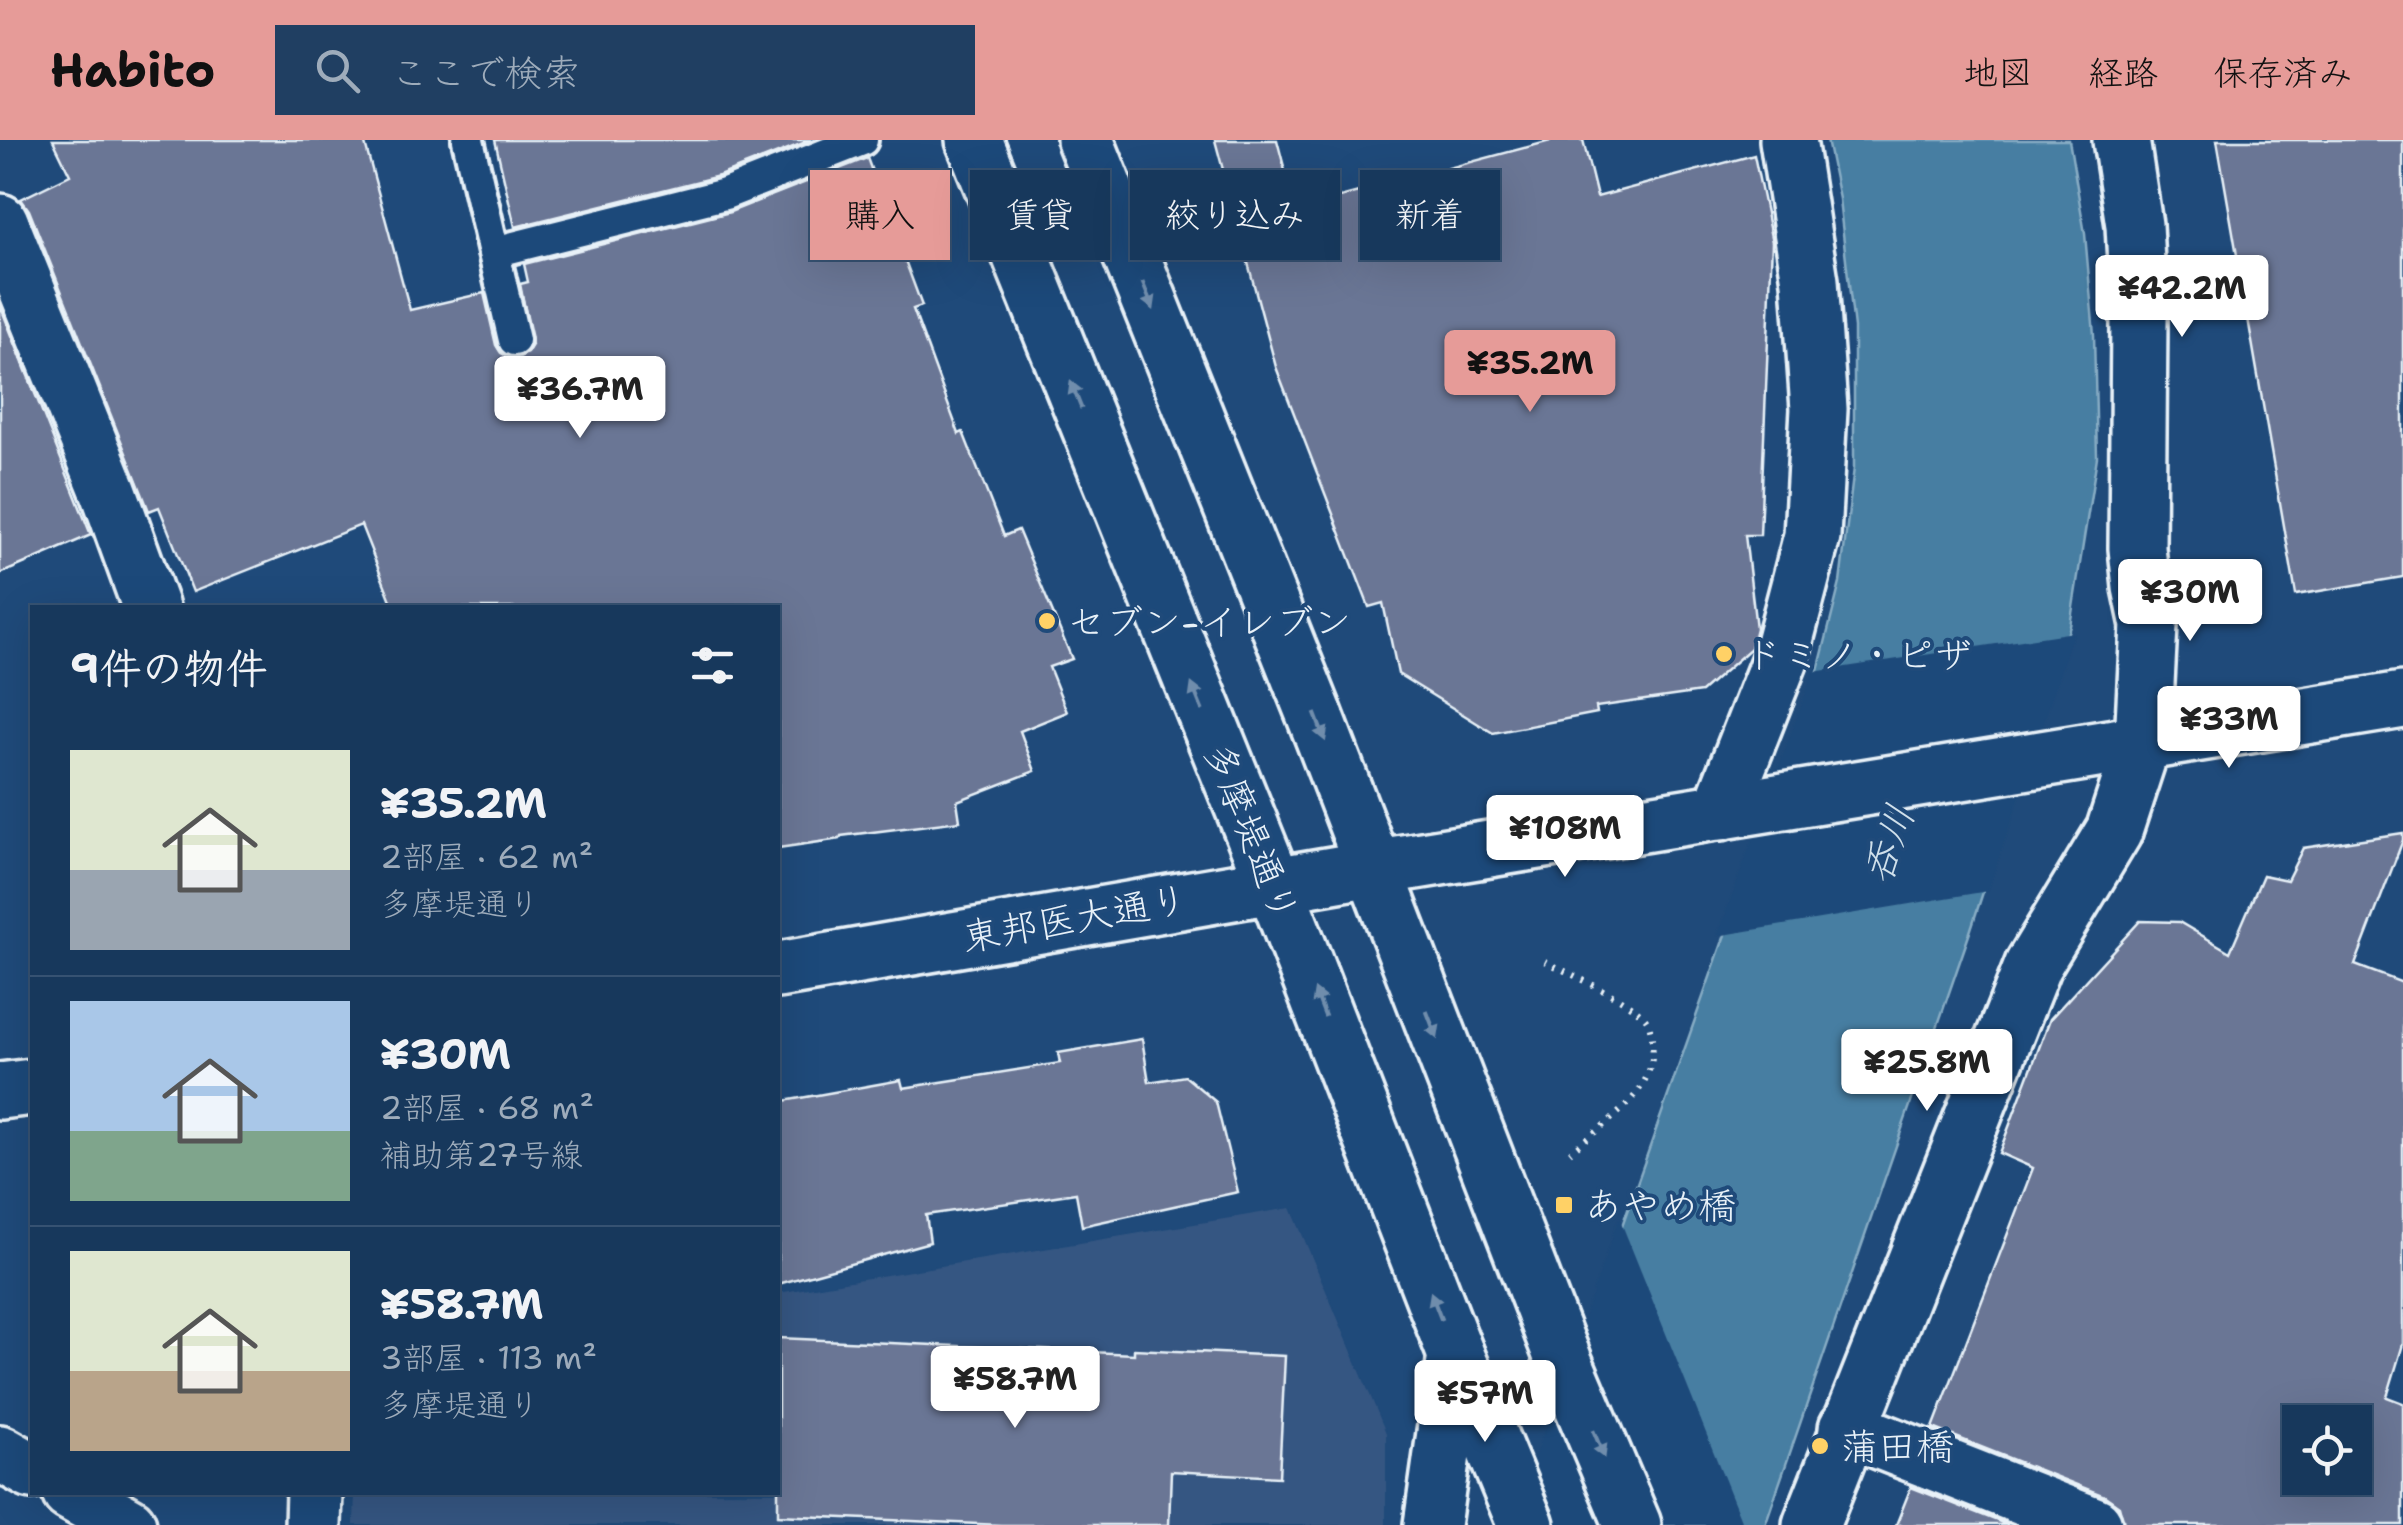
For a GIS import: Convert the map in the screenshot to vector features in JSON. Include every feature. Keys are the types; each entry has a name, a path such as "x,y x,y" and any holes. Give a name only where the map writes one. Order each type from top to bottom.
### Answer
{"street":[{"name":"多摩堤通り","path":"974,140 1274,884 1456,1355 1520,1509"},
{"path":"1085,140 1566,1364 1634,1525"},
{"path":"1732,810 1780,659 1812,536 1818,408 1810,281 1788,140"},
{"path":"1811,1525 2033,964 2114,831 2144,742 2149,625 2140,588 2137,548 2139,320 2134,225 2120,140"},
{"path":"0,222 109,492 150,605"},
{"name":"東邦医大通り","path":"780,970 1274,884 2403,700"},
{"path":"0,1090 30,1087"},
{"path":"1432,1525 1456,1355"},
{"path":"1847,1428 2094,1525"},
{"path":"0,1453 30,1470"},
{"path":"75,1495 128,1525"},
{"path":"313,1525 314,1495"}],"lane":[{"path":"468,140 514,340"},
{"path":"494,252 724,194 862,140"}],"path":[{"path":"1546,961 1632,1008 1648,1020 1652,1036 1652,1068 1644,1084 1634,1098 1570,1152"}],"shaded area":[{"path":"1291,1208 1386,1433 1386,1525 354,1525 355,1495 780,1495 780,1293"}],"water":[{"name":"呑川","path":"1827,140 2069,140 2085,234 2094,335 2097,457 2070,626 1970,932 1765,1525 1516,1525 1817,675 1840,583 1854,468 1854,328 1839,199"}],"pier":[{"path":"2074,632 1988,891 1717,936 1813,672"},
{"path":"1619,1217 1743,1525 1511,1525"}],"building":[{"path":"53,140 364,140 410,310 484,293 496,345 501,353 517,358 532,345 520,284 528,282 524,264 730,212 810,180 810,260 905,260 922,306 913,309 959,434 963,432 1004,536 1018,530 1072,659 1049,667 1067,712 1020,731 1035,771 957,801 960,821 780,848 780,605 393,605 361,525 193,592 159,507 149,511 29,210 21,199 70,175"},
{"path":"495,140 811,140 719,176 515,227"},
{"path":"1215,140 1277,140 1285,170 1223,170"},
{"path":"1554,140 1583,140 1597,197 1754,155 1772,242 1760,535 1745,535 1756,628 1751,648 1701,692 1596,707 1597,713 1493,733 1398,674 1383,603 1369,607 1276,367 1247,260 1340,260 1340,197 1360,192 1360,260 1500,260 1500,170 1441,170"},
{"path":"2217,140 2403,140 2403,577 2296,595"},
{"path":"867,158 871,170 837,170"},
{"path":"0,305 91,535 0,574"},
{"path":"2403,833 2355,965 2403,983 2403,1344 2387,1397 2403,1403 2403,1525 2124,1525 2119,1506 2105,1496 1933,1428 2033,1168 1999,1153 2050,1019 2140,921 2179,922 2230,952 2263,875 2287,880 2303,848"},
{"path":"1142,1039 1149,1082 1185,1076 1216,1102 1238,1192 1082,1226 1076,1193 926,1215 930,1242 780,1283 780,1102 901,1080 903,1088 1060,1063 1058,1053"},
{"path":"780,1338 1134,1354 1134,1349 1285,1356 1279,1477 1171,1471 1169,1525 1001,1525 778,1515"},
{"path":"1911,1487 2008,1525 1896,1525"}],"place":[{"name":"セブン-イレブン","path":"1047,621"},
{"name":"ドミノ・ピザ","path":"1724,654"},
{"name":"あやめ橋","path":"1564,1205"},
{"name":"蒲田橋","path":"1820,1446"}]}
